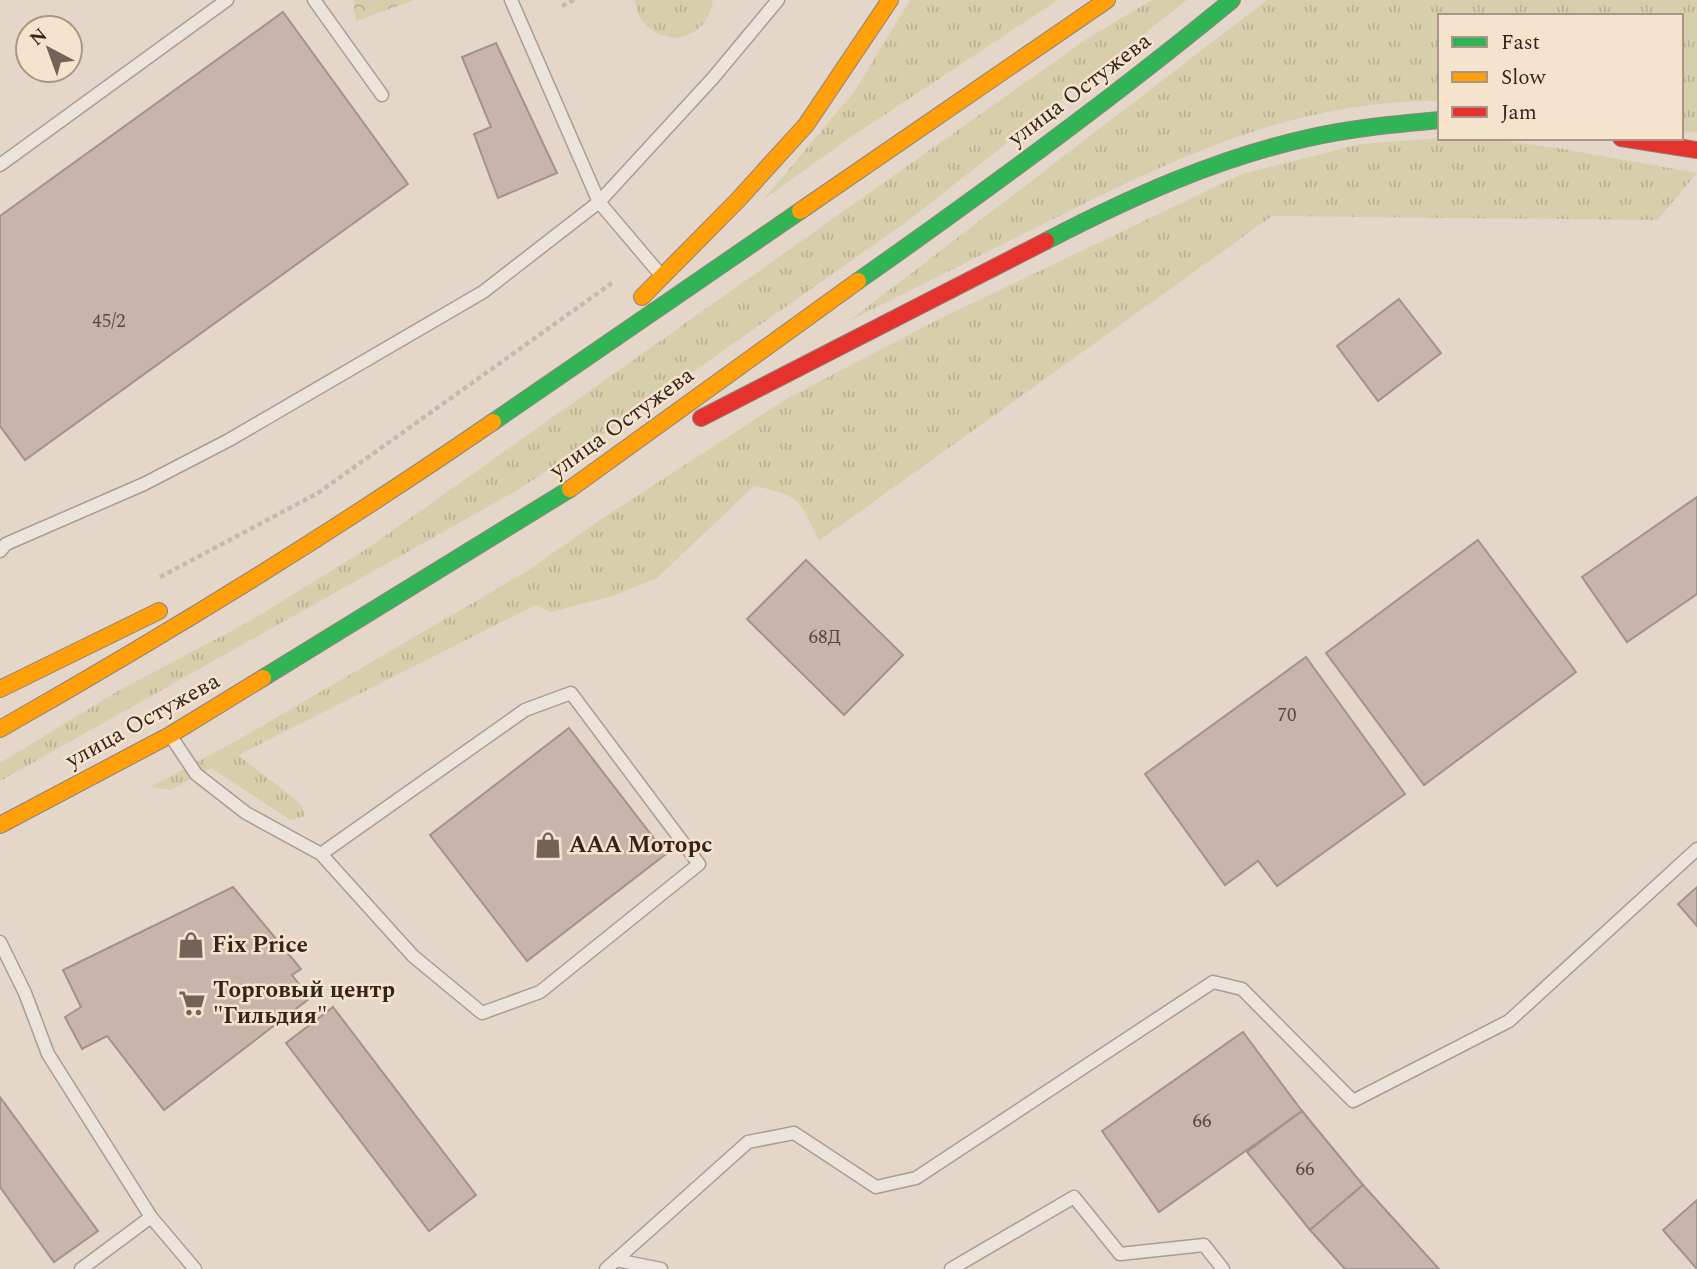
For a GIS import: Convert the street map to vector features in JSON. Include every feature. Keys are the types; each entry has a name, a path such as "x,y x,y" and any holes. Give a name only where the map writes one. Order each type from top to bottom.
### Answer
{"main road":[{"path":"559,375 663,277 806,125 890,0"},
{"path":"0,729 157,640 365,510 1107,0"},
{"name":"улица Остужева","path":"0,824 170,735 565,493 774,340 964,207 1174,48 1232,0"},
{"path":"565,493 741,396 1069,228 1191,173 1314,134 1398,121 1438,120"},
{"path":"1634,140 1697,150"},
{"path":"207,588 365,510"},
{"path":"0,689 171,606"}],"lane":[{"path":"0,165 227,0"},
{"path":"314,0 382,95"},
{"path":"511,0 599,202 663,277"},
{"path":"0,551 6,544 144,484 402,342 483,292 599,202 713,78 778,0"},
{"path":"170,735 196,774 246,813 321,854 413,956 482,1013 540,992 699,864 571,693 525,710 321,854"},
{"path":"611,1265 748,1142 794,1133 876,1187 916,1178 1213,982 1242,989 1353,1101 1508,1021 1697,849"},
{"path":"0,942 25,993 48,1054 151,1217 195,1269"},
{"path":"951,1269 1074,1197 1120,1254 1204,1245 1223,1269"},
{"path":"81,1269 151,1217"},
{"path":"611,1265 661,1269"}],"path":[{"path":"562,6 574,0"},
{"path":"151,581 318,493 617,279"}],"green space":[{"path":"353,0 415,0 356,21"},
{"path":"635,0 713,0 709,15 701,27 674,38 647,27 639,15"},
{"path":"910,0 1058,0 845,141 763,200 854,92"},
{"path":"1152,0 1187,0 912,218 622,422 516,491 0,781 0,763 118,691 250,621 368,548 1088,38"},
{"path":"1267,0 1697,0 1697,133 1683,131 1683,14 1438,14 1438,101 1387,103 1336,110 1287,121 1240,136 1146,174 849,321"},
{"path":"1438,138 1498,140 1697,173 1657,220 1272,216 819,541 796,501 781,493 754,486 657,578 613,596 550,612 536,605 238,755 300,803 305,816 290,820 211,768 171,790 150,787 238,740 527,571 600,520 788,398 935,321 1242,174 1360,144"}],"building":[{"path":"283,12 408,184 25,460 0,426 0,216"},
{"path":"496,43 557,173 498,198 474,134 491,127 462,57"},
{"path":"1399,299 1441,353 1378,401 1337,346"},
{"path":"1697,497 1697,594 1627,642 1582,577"},
{"path":"1478,540 1576,672 1424,785 1326,653"},
{"path":"806,560 903,655 844,715 747,619"},
{"path":"1306,657 1405,794 1277,886 1258,861 1225,885 1145,774"},
{"path":"569,728 666,854 527,961 430,835"},
{"name":"Торговый центр \"Гильдия\"","path":"233,887 301,969 292,975 310,998 164,1110 107,1036 82,1049 65,1017 81,1007 63,970"},
{"path":"1697,887 1697,926 1678,904"},
{"path":"333,1007 476,1195 429,1231 286,1043"},
{"path":"1243,1032 1302,1111 1159,1212 1102,1131"},
{"path":"0,1097 98,1231 54,1262 0,1187"},
{"path":"1302,1111 1363,1185 1310,1230 1247,1152"},
{"path":"1363,1185 1439,1269 1345,1269 1310,1230"},
{"path":"1697,1200 1697,1269 1663,1230"}],"traffic: fast":[{"path":"858,281 1048,144 1232,0"},
{"path":"1046,241 1141,195 1240,156 1324,135 1438,120"},
{"path":"493,422 800,211"},
{"path":"263,678 570,489"}],"traffic: slow":[{"path":"642,297 737,201 806,125 890,0"},
{"path":"800,211 1107,0"},
{"path":"570,489 858,281"},
{"path":"0,729 250,581 493,422"},
{"path":"0,689 159,611"},
{"path":"0,825 170,735 263,678"}],"traffic: jam":[{"path":"1634,140 1697,150"},
{"path":"701,418 1046,241"}],"place":[{"name":"ААА Моторс","path":"548,845"},
{"name":"Fix Price","path":"191,945"},
{"name":"Торговый центр \"Гильдия\"","path":"192,1003"}]}
